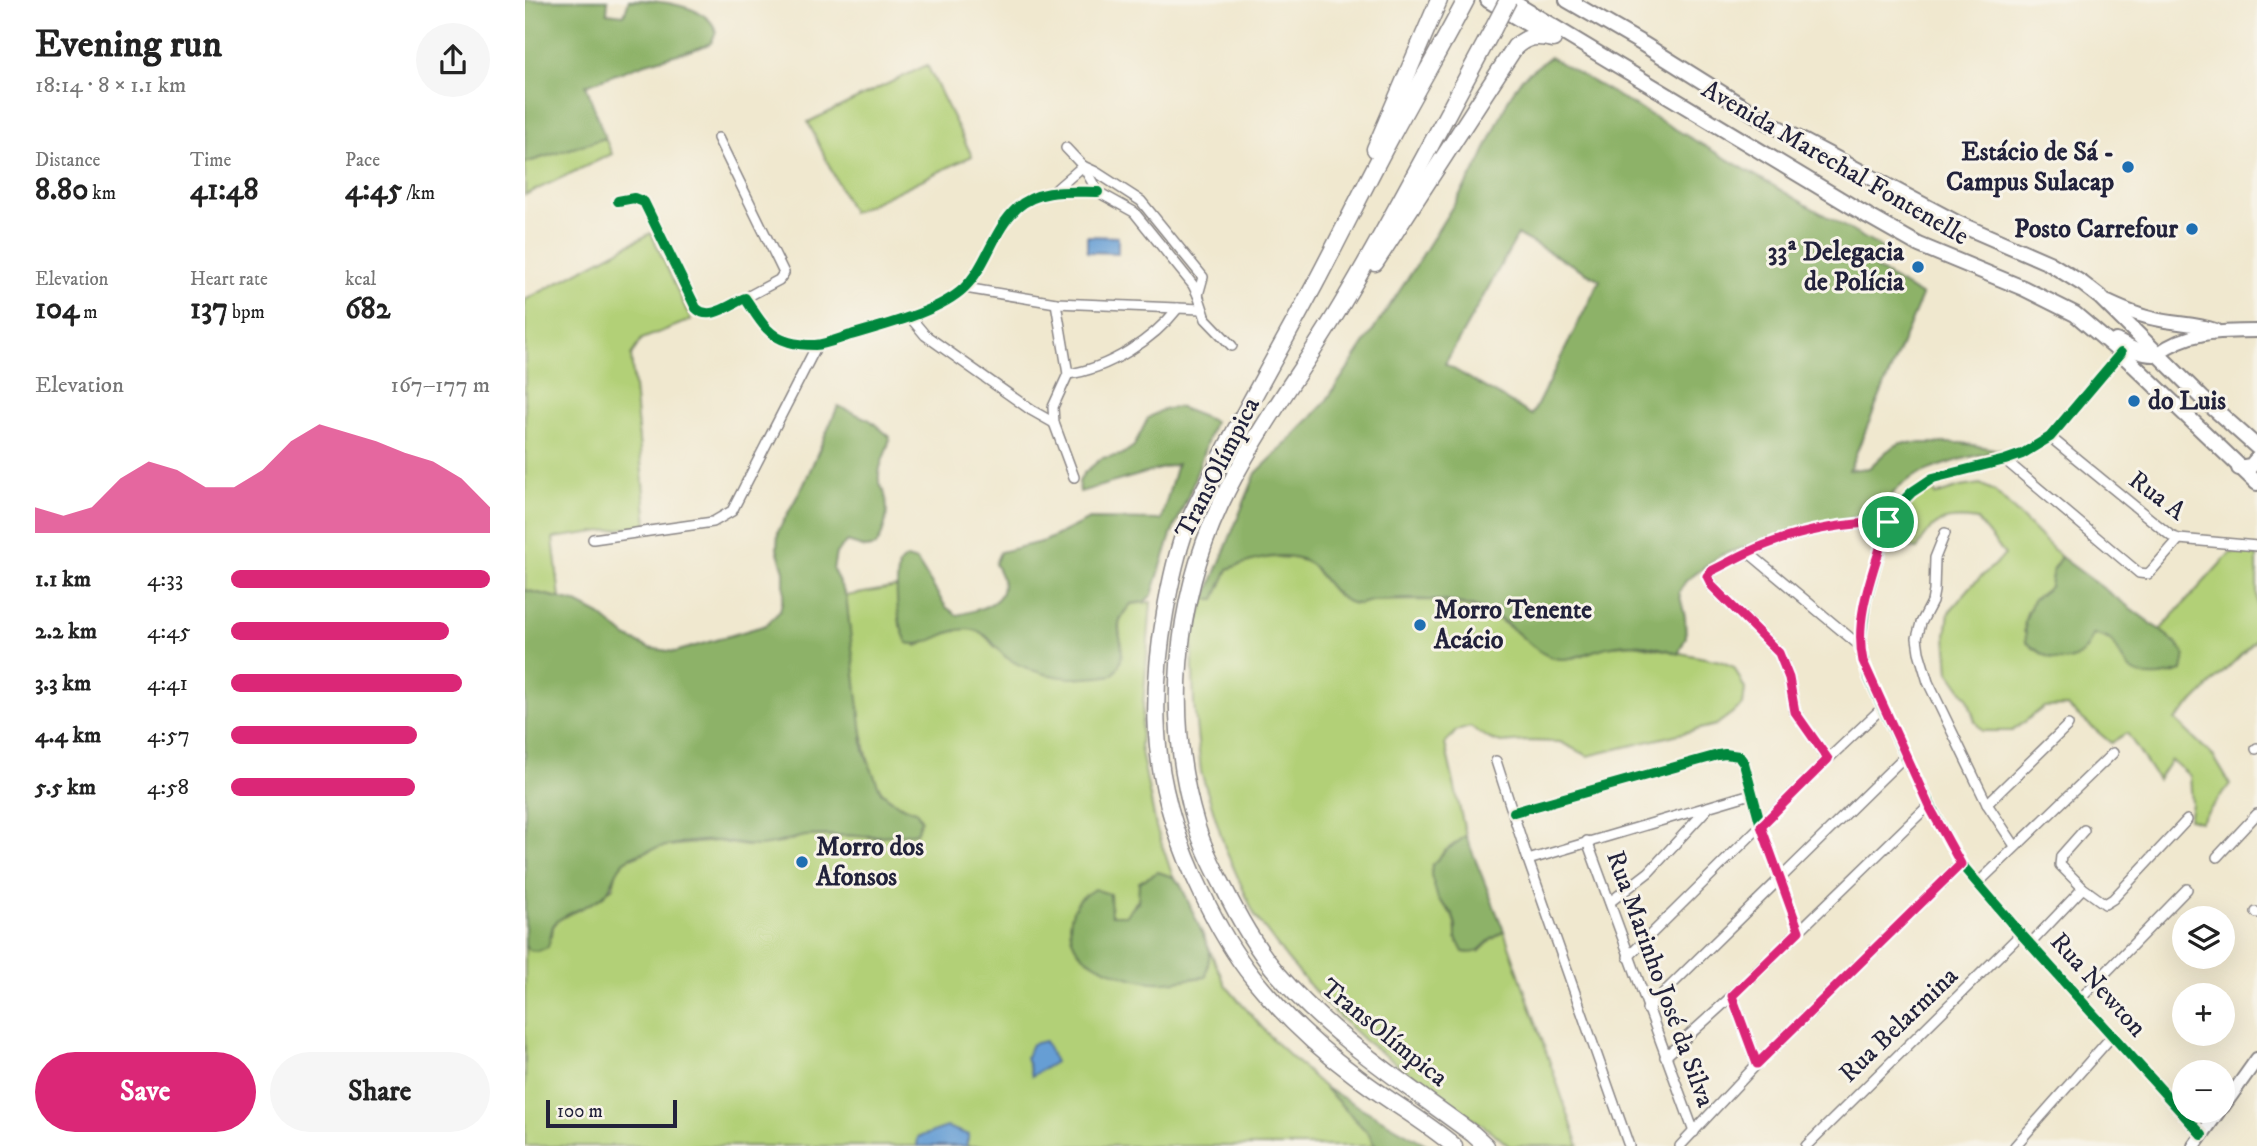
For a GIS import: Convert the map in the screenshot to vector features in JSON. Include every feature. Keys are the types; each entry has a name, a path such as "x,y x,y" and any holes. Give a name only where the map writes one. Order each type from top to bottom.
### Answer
{"highway":[{"path":"1352,210 1383,128 1439,0"},
{"name":"TransOlímpica","path":"1486,1146 1341,1037 1306,1005 1274,970 1235,913 1196,827 1186,784 1178,691 1180,639 1191,586 1202,547 1221,504 1245,459 1354,285 1509,0"},
{"name":"TransOlímpica","path":"1454,1146 1356,1077 1316,1045 1285,1015 1252,976 1213,917 1189,868 1161,777 1155,687 1171,578 1182,540 1201,496 1463,6"},
{"path":"1354,285 1370,270 1389,244 1515,47 1531,37 1553,39"}],"main road":[{"path":"1487,0 1553,39 1587,54 1605,57"},
{"name":"Avenida Marechal Fontenelle","path":"1509,0 1537,8 1605,57 1899,233 1944,256 2052,301 2075,314 2097,330 2257,483"},
{"name":"Avenida Marechal Fontenelle","path":"1567,0 1769,123 1957,223 2049,263 2083,284 2161,351 2257,447"},
{"path":"2101,298 2155,320 2215,330 2257,331"},
{"path":"2155,320 2167,337 2161,351"},
{"path":"2097,330 2136,351 2148,354 2161,351 2185,338 2215,330"},
{"path":"2239,468 2251,466 2257,460"},
{"path":"2235,1090 2257,1059"},
{"path":"2198,1140 2210,1123"}],"street":[{"path":"618,201 634,198 644,202 700,313 711,314 779,280 784,273 719,138"},
{"path":"1066,148 1083,166 1098,192 1133,212 1193,285 1206,319 1232,346"},
{"path":"1052,193 1083,166"},
{"path":"1083,166 1141,201 1203,277 1198,295"},
{"path":"745,298 767,330 789,342 817,345 910,317 951,298 965,288 1017,208 1039,195 1098,192"},
{"path":"965,288 1056,303 1201,309"},
{"path":"1056,303 1068,374 1053,407 1054,423 1074,477"},
{"path":"1068,374 1087,372 1102,366 1155,333 1178,308"},
{"path":"910,317 925,335 1031,410 1054,423"},
{"path":"593,539 713,523 732,511 817,345"},
{"path":"1860,646 1865,600 1888,522 1912,492 1933,478 2022,454 2050,437 2121,353"},
{"name":"Rua A","path":"2050,437 2166,533 2179,539 2257,546"},
{"path":"2005,460 2139,573 2148,574 2153,570 2179,539"},
{"path":"1828,759 1795,712 1789,678 1779,653 1709,582 1707,576 1711,571 1748,553 1790,537 1839,525 1888,522"},
{"path":"1945,533 1935,558 1932,602 1919,631 1919,652 1928,682 1987,804 2015,846"},
{"path":"1748,553 1860,646"},
{"name":"Rua Newton","path":"1860,646 1868,676 1905,756 1961,864 2113,1035 2198,1140"},
{"path":"1628,957 1883,707"},
{"path":"1987,804 2068,725"},
{"path":"1977,884 2113,753"},
{"path":"1514,812 1718,755 1739,756 1744,763 1761,826 1799,931"},
{"path":"1647,1009 1905,756"},
{"path":"1496,761 1629,1146"},
{"path":"1528,860 1751,794"},
{"path":"1665,1057 1929,806"},
{"path":"1609,902 1643,878 1662,860 1709,807"},
{"path":"2217,857 2257,814"},
{"path":"2084,830 2060,856 2059,861 2083,888 2102,903 2109,902 2187,820"},
{"name":"Rua Marinho José da Silva","path":"1587,841 1694,1132"},
{"path":"1680,1146 1757,1064 1961,864"},
{"path":"2030,944 2083,888"},
{"path":"2080,999 2187,889"},
{"name":"Rua Belarmina","path":"1806,1146 2021,934"},
{"path":"1732,996 1757,1064"},
{"path":"2014,1146 2113,1035"}],"green space":[{"path":"525,0 608,0 607,13 624,15 629,0 665,3 703,15 712,23 716,32 711,43 699,48 646,63 586,85 605,138 525,163"},
{"path":"1550,57 1885,250 1875,268 1922,296 1849,470 1869,468 1900,443 1962,443 2010,452 1973,457 1918,475 1899,487 1879,514 1836,521 1781,535 1721,555 1686,581 1679,592 1686,637 1678,654 1630,644 1572,658 1554,658 1545,655 1493,614 1472,606 1414,599 1358,604 1350,602 1337,594 1310,564 1292,557 1269,558 1228,569 1215,599 1205,599 1256,473 1324,404 1412,272 1480,162 1510,96 1522,78","holes":["1518,235 1600,280 1532,415 1445,364"]},
{"path":"927,65 972,156 852,213 808,122"},
{"path":"605,138 612,154 525,195 525,163"},
{"path":"651,233 691,320 642,339 631,355 647,525 553,538 560,598 525,590 525,300"},
{"path":"838,406 870,420 890,437 879,475 887,505 882,533 876,546 866,548 847,542 836,553 833,570 846,596 864,751 881,792 900,806 916,811 921,819 917,832 889,836 806,836 759,846 717,841 696,842 643,852 621,865 603,896 556,922 548,947 538,951 529,950 525,946 525,590 575,602 600,615 626,637 649,648 675,652 766,625 780,611 784,593 784,571 777,549 778,531 805,482"},
{"path":"1178,407 1214,421 1190,492 1171,535 1152,595 1144,602 1131,604 1120,620 1121,659 1113,675 1072,678 1032,670 1007,658 985,635 975,630 956,631 924,643 907,643 899,614 897,584 899,564 907,558 917,561 946,607 957,615 988,605 1001,594 1001,576 995,564 1000,552 1045,541 1089,519 1161,520 1177,464 1080,492 1079,482 1083,474 1102,458 1121,455 1134,446 1148,418 1162,410"},
{"path":"1980,484 1995,491 2061,557 2053,569 2050,587 2028,610 2024,632 2072,658 2085,651 2093,635 2111,642 2131,670 2178,645 2160,630 2230,553 2252,553 2257,557 2257,639 2175,720 2214,757 2230,784 2200,822 2189,819 2192,804 2190,776 2171,760 2158,780 2127,733 2111,743 2067,706 2044,707 2012,731 1982,731 1975,721 1968,699 1949,672 1946,636 1949,612 1973,584 2005,555 1977,520 1956,518 1940,522 1928,532 1917,549 1888,541 1903,508 1924,491 1933,487 1935,495"},
{"path":"1273,557 1309,562 1334,592 1357,604 1370,601 1429,600 1485,610 1525,638 1574,658 1603,647 1635,644 1720,661 1734,667 1745,689 1743,705 1716,725 1588,756 1560,742 1501,743 1470,727 1456,731 1445,744 1466,836 1445,851 1438,899 1452,916 1456,938 1479,952 1504,931 1579,1146 1509,1146 1365,1041 1325,1003 1255,916 1226,851 1201,772 1194,704 1192,639 1205,599 1215,599 1228,569 1251,560"},
{"path":"2061,557 2178,645 2185,655 2182,671 2157,676 2138,674 2127,667 2113,644 2102,636 2093,635 2086,648 2070,660 2047,656 2026,642 2025,621 2033,600 2050,587 2053,569"},
{"path":"897,587 900,626 917,646 949,633 968,629 987,637 995,648 1121,644 1120,622 1126,609 1131,604 1151,602 1140,746 1156,827 1173,877 1158,872 1126,915 1111,915 1101,967 1145,981 1162,982 1206,977 1210,951 1226,986 1274,1041 1324,1087 1369,1134 1375,1146 525,1146 525,946 529,950 552,936 553,927 558,920 601,898 613,887 617,870 626,860 658,847 717,841 746,846 782,843 803,836 879,838 921,819 916,811 898,804 883,793 874,779 867,757 853,669 846,596"},
{"path":"1466,836 1504,931 1472,953 1463,952 1456,938 1452,913 1438,899 1431,875 1432,865 1445,851"},
{"path":"1158,872 1173,877 1181,885 1210,951 1206,977 1161,982 1131,978 1091,961 1079,952 1072,939 1071,917 1080,899 1094,889 1110,894 1111,915 1126,915 1138,902 1139,882"},
{"path":"1324,1087 1429,1146 1375,1146 1369,1134"}],"water":[{"path":"1087,236 1118,237 1118,253 1087,252"},
{"path":"1045,1041 1055,1062 1032,1076 1026,1057 1032,1044"},
{"path":"947,1127 969,1135 966,1146 917,1146 918,1137"}],"cycle path":[{"path":"618,201 634,198 644,202 696,308 701,312 714,313 745,298 774,335 792,343 815,345 911,317 953,296 972,279 1009,217 1017,208 1035,197 1055,192 1098,192"},
{"path":"2121,353 2050,437 2022,454 2005,460 1933,478 1900,504 1888,522 1866,600 1860,646 1868,676 1905,756 1961,864 2202,1135"},
{"path":"1514,812 1718,755 1739,756 1744,763 1761,826 1799,931"}],"place":[{"name":"Estácio de Sá - Campus Sulacap","path":"2128,167"},
{"name":"Posto Carrefour","path":"2192,229"},
{"name":"33ª Delegacia de Polícia","path":"1918,267"},
{"name":"do Luis","path":"2134,401"},
{"name":"Morro Tenente Acácio","path":"1420,625"},
{"name":"Morro dos Afonsos","path":"802,862"}],"route":[{"path":"1888,522 1865,600 1860,646 1863,661 1929,806 1961,864 1757,1064 1732,996 1799,931 1761,826 1828,759 1795,712 1789,678 1779,653 1712,586 1707,576 1711,571 1764,545 1790,537 1839,525 1888,522"}]}
